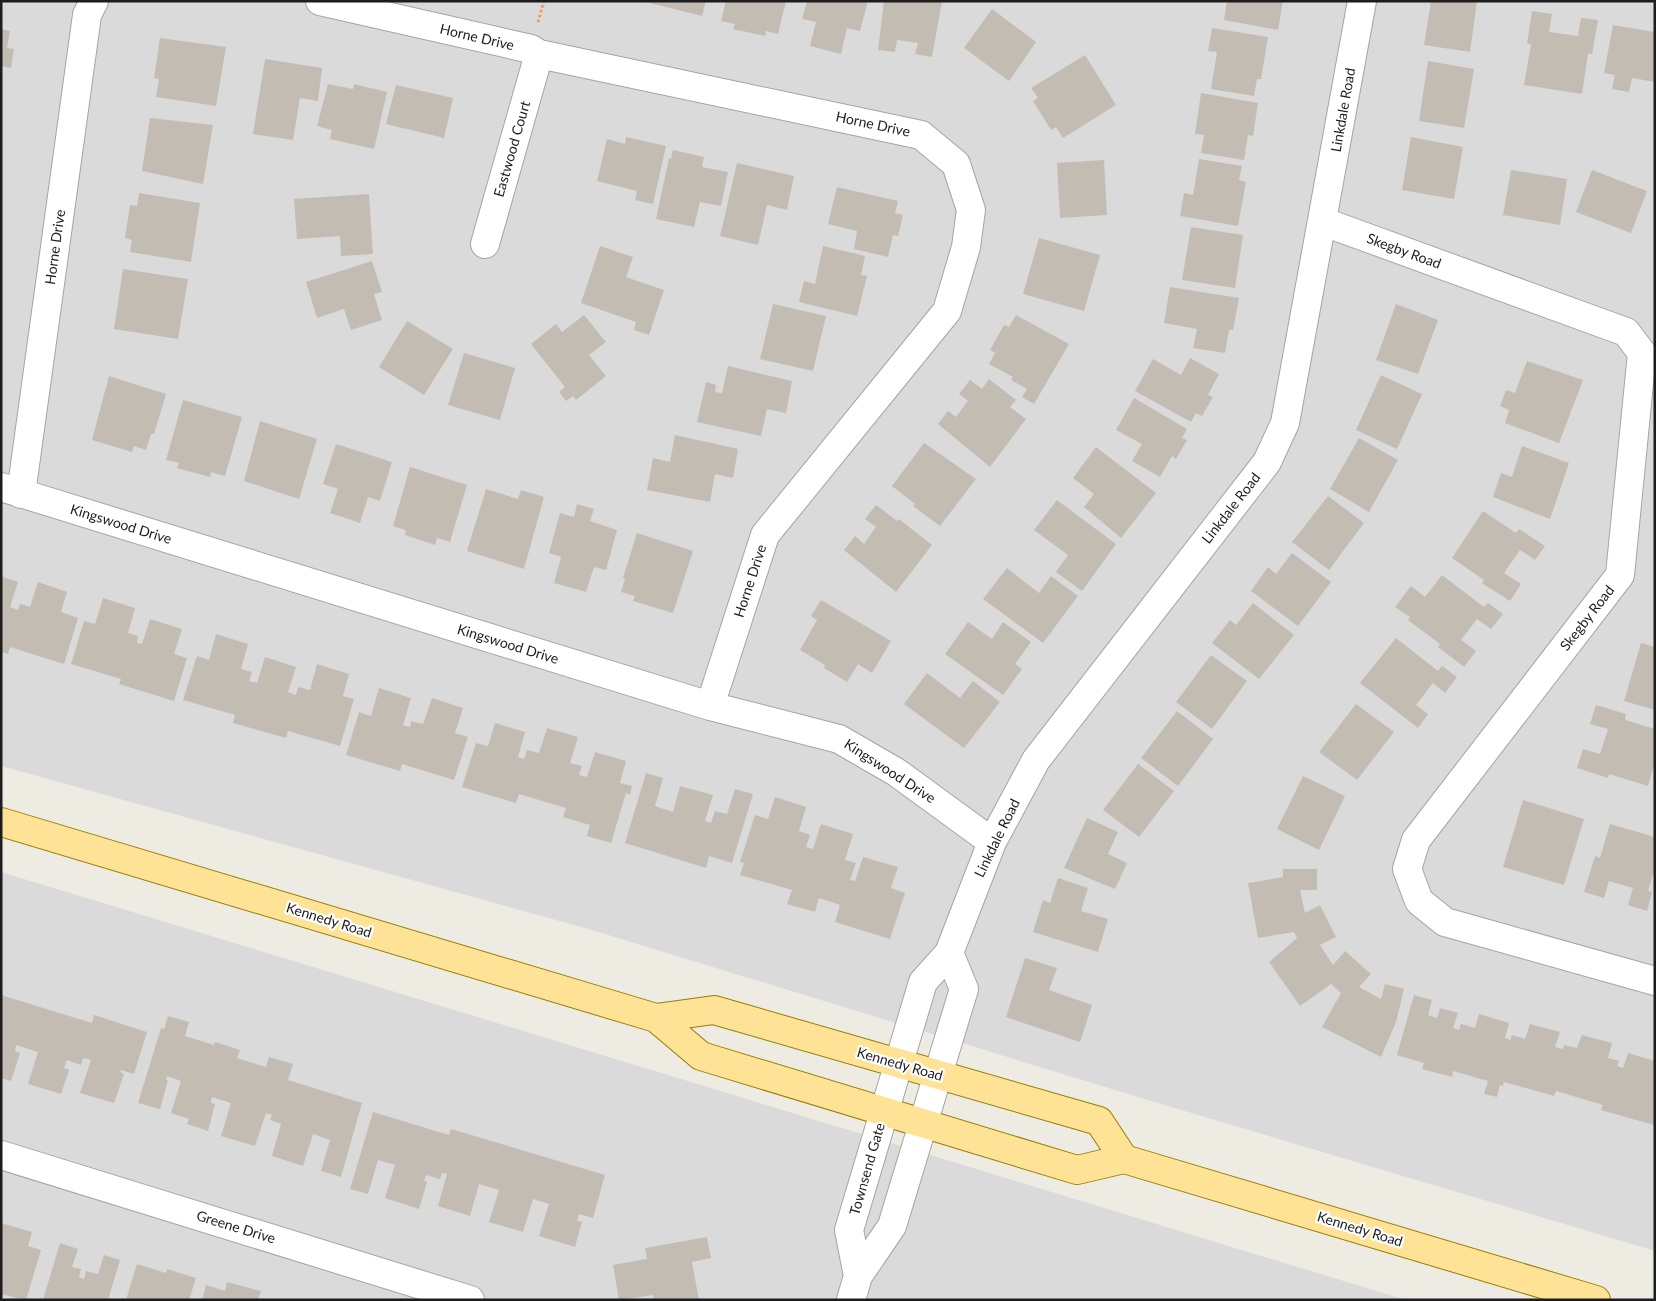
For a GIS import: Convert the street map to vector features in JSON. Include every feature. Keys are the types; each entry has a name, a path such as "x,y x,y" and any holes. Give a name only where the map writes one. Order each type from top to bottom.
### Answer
{"main road":[{"name":"Kennedy Road","path":"1,822 656,1018 701,1056 1077,1170 1124,1159 1596,1300"},
{"name":"Kennedy Road","path":"656,1018 714,1010 1099,1121 1124,1159"}],"street":[{"name":"Horne Drive","path":"11,491 87,15 94,1"},
{"name":"Horne Drive","path":"320,1 531,50 539,54 921,134 956,164 971,210 966,247 947,311 765,535 710,706"},
{"name":"Linkdale Road","path":"898,1063 923,982 950,953 992,842 1036,760 1267,462 1285,423 1324,222 1362,1"},
{"name":"Eastwood Court","path":"486,244 539,54"},
{"name":"Skegby Road","path":"1324,222 1626,332 1642,353 1620,575 1416,840 1407,869 1419,901 1445,922 1655,981"},
{"name":"Kingswood Drive","path":"11,491 710,706 840,739 896,772 992,842"},
{"path":"939,1076 964,989 950,953"},
{"name":"Townsend Gate","path":"855,1288 849,1230 898,1063"},
{"name":"Townsend Gate","path":"855,1288 892,1226 939,1076"},
{"name":"Greene Drive","path":"1,1155 470,1300"}],"shaded area":[{"path":"1,1 1655,1 1655,1251 1141,1098 592,930 1,766"},
{"path":"1,872 842,1128 1406,1300 1,1300"}],"building":[{"path":"642,1 706,1 702,16"},
{"path":"726,1 786,1 778,34 766,31 765,36 733,29 735,24 721,21"},
{"path":"807,1 868,1 860,31 847,28 841,54 810,46 816,22 802,19"},
{"path":"884,1 942,1 932,57 915,54 918,43 897,40 895,52 878,50"},
{"path":"1227,1 1283,1 1278,30 1224,20"},
{"path":"1431,1 1477,1 1470,52 1424,45"},
{"path":"992,9 1036,42 1009,81 964,48"},
{"path":"1532,11 1552,14 1549,32 1578,36 1581,18 1598,20 1592,54 1588,54 1582,94 1524,85 1531,44 1527,44"},
{"path":"1613,25 1655,32 1655,82 1632,78 1629,92 1612,89 1615,75 1604,73"},
{"path":"1212,28 1268,37 1261,79 1257,79 1254,96 1211,89 1217,52 1208,51"},
{"path":"1,29 10,31 7,48 14,49 11,68 1,66"},
{"path":"160,38 226,47 216,106 156,97 159,79 154,78"},
{"path":"1085,55 1116,105 1063,138 1056,127 1051,130 1033,101 1038,98 1031,88"},
{"path":"265,59 322,68 318,101 300,98 293,140 253,134"},
{"path":"1428,61 1474,69 1464,128 1419,121"},
{"path":"328,84 353,89 354,84 387,92 374,149 330,139 332,130 317,126"},
{"path":"396,85 453,98 444,138 386,124"},
{"path":"1201,93 1258,103 1253,136 1248,135 1244,160 1201,153 1204,135 1195,134"},
{"path":"150,118 213,125 203,184 142,171"},
{"path":"626,137 666,146 653,204 635,200 637,191 597,181 607,139 625,144"},
{"path":"1411,137 1463,147 1454,199 1402,190"},
{"path":"673,150 704,157 702,167 728,172 721,206 700,202 694,227 656,219 669,158 671,159"},
{"path":"1199,159 1242,166 1239,180 1246,182 1238,226 1180,216 1184,193 1193,195"},
{"path":"1104,160 1107,215 1060,218 1057,163"},
{"path":"737,163 794,176 787,210 767,205 758,245 720,236"},
{"path":"1511,170 1567,179 1560,225 1503,215"},
{"path":"1592,170 1647,191 1631,233 1576,212"},
{"path":"837,187 898,201 895,213 903,215 898,236 893,235 888,257 854,249 857,231 828,224"},
{"path":"139,193 200,203 191,262 130,252 132,240 125,238 130,205 137,206"},
{"path":"369,194 373,254 341,256 340,236 297,239 294,199"},
{"path":"1191,227 1243,235 1235,288 1182,280"},
{"path":"1039,238 1100,255 1084,311 1023,294"},
{"path":"600,246 633,257 626,277 664,290 649,335 634,330 636,322 581,303"},
{"path":"823,246 865,256 861,275 867,276 857,316 799,302 804,281 815,284"},
{"path":"372,261 382,292 374,294 382,320 351,330 344,309 317,318 306,282"},
{"path":"123,269 188,279 178,339 114,329"},
{"path":"1170,287 1239,298 1233,330 1229,330 1225,353 1193,348 1197,329 1164,323"},
{"path":"773,304 826,316 813,371 760,359"},
{"path":"1396,304 1438,320 1418,374 1376,360"},
{"path":"584,315 606,342 589,355 606,376 576,400 573,396 566,401 559,392 565,387 531,344 556,324 562,332"},
{"path":"1016,315 1069,344 1034,404 1022,397 1027,389 1011,380 1013,377 989,364 995,353 990,350 1004,325 1009,327"},
{"path":"407,321 453,349 424,395 379,367"},
{"path":"464,353 515,368 500,420 448,405"},
{"path":"1190,358 1219,374 1208,395 1213,397 1202,416 1196,413 1191,422 1135,391 1153,359 1181,375"},
{"path":"1527,361 1583,380 1559,443 1505,423 1509,410 1500,406 1506,390 1515,393"},
{"path":"728,366 792,381 786,413 767,409 761,436 697,422 706,382 716,385 715,392 722,393"},
{"path":"1381,375 1422,394 1397,449 1356,430"},
{"path":"109,376 166,394 154,434 151,434 146,450 134,446 132,452 92,440"},
{"path":"989,379 1016,400 1010,407 1026,419 990,467 938,424 948,411 956,417 968,401 959,394 970,380 982,389"},
{"path":"1134,398 1187,429 1182,438 1187,440 1176,459 1172,456 1160,477 1132,461 1142,444 1116,430"},
{"path":"183,400 242,417 225,476 211,472 210,477 177,468 179,463 166,460"},
{"path":"260,421 317,439 299,499 244,481"},
{"path":"675,435 738,449 733,478 715,474 710,502 647,490 653,458 670,462"},
{"path":"1359,438 1398,460 1369,512 1330,489"},
{"path":"924,443 976,479 940,526 913,506 915,504 892,486"},
{"path":"336,444 392,462 380,501 368,497 360,523 330,513 338,489 323,484"},
{"path":"1522,446 1569,463 1550,519 1493,497 1501,473 1512,477"},
{"path":"1096,447 1156,493 1121,538 1084,507 1094,494 1073,478"},
{"path":"410,467 467,485 450,542 437,538 435,545 405,535 406,530 393,526"},
{"path":"486,489 518,499 521,490 544,497 524,569 467,551"},
{"path":"1328,496 1364,523 1329,570 1292,542"},
{"path":"1057,500 1116,544 1082,591 1056,572 1068,555 1034,530"},
{"path":"577,504 594,509 590,521 617,530 606,570 594,567 586,592 554,583 561,557 549,553 560,513 574,517"},
{"path":"876,505 897,521 899,519 932,545 896,592 844,550 855,536 864,544 876,527 865,519"},
{"path":"1483,511 1516,533 1519,529 1545,546 1535,560 1520,550 1504,573 1521,584 1510,601 1482,583 1484,580 1452,558"},
{"path":"637,533 693,551 673,613 633,601 635,596 621,592 625,579 623,578"},
{"path":"1292,553 1331,582 1298,626 1251,591 1268,567 1276,574"},
{"path":"1007,568 1039,593 1051,576 1078,596 1043,643 983,599"},
{"path":"1442,575 1484,607 1488,603 1503,614 1491,629 1477,619 1461,640 1476,651 1464,667 1438,647 1440,644 1408,620 1410,617 1395,607 1411,586 1425,597"},
{"path":"1,576 18,582 10,607 18,610 20,604 30,607 38,582 67,592 61,612 78,618 64,664 10,647 8,654 1,652"},
{"path":"103,598 135,608 128,633 138,636 137,643 142,644 150,619 182,629 174,654 187,658 174,701 119,684 121,679 71,664 84,621 95,624"},
{"path":"821,600 891,641 872,673 858,664 847,682 824,668 825,665 800,650 817,620 811,616"},
{"path":"1253,603 1294,635 1259,679 1212,643 1230,620 1236,625"},
{"path":"968,622 992,639 1003,622 1031,642 1015,664 1022,669 1003,695 945,654"},
{"path":"216,634 248,644 241,669 252,672 249,681 257,683 265,657 296,667 288,692 296,695 298,687 310,690 317,664 349,674 343,696 354,699 340,746 288,731 286,738 233,723 235,715 183,700 197,656 209,660"},
{"path":"1396,638 1438,671 1442,666 1457,677 1445,693 1433,683 1416,705 1428,714 1418,728 1360,683"},
{"path":"1641,643 1655,647 1655,710 1624,701"},
{"path":"1211,655 1247,681 1212,729 1176,702"},
{"path":"927,673 960,698 973,681 1000,702 964,748 904,704"},
{"path":"379,688 411,698 403,725 410,727 411,721 423,724 432,698 463,708 455,733 468,737 454,780 402,764 400,771 346,755 359,712 371,716"},
{"path":"1356,704 1394,732 1357,780 1319,752"},
{"path":"1596,705 1626,714 1625,720 1655,729 1655,761 1648,786 1609,774 1608,778 1577,768 1583,749 1600,754 1608,729 1590,724"},
{"path":"1177,711 1213,739 1178,786 1141,758"},
{"path":"495,723 525,732 518,757 524,759 527,750 539,753 547,728 578,737 570,763 582,766 579,775 587,777 595,752 626,761 620,783 632,786 630,795 626,793 611,843 587,836 590,825 563,817 566,808 519,794 516,803 462,787 476,743 488,746"},
{"path":"1138,764 1174,791 1139,837 1103,810"},
{"path":"646,773 663,778 655,806 673,812 680,786 713,795 705,821 711,823 715,811 727,814 735,789 753,794 732,863 709,856 706,868 625,843"},
{"path":"1303,776 1345,796 1319,850 1277,829"},
{"path":"775,797 806,807 799,831 810,835 806,847 813,849 821,824 853,834 845,860 856,863 850,880 855,881 863,857 898,867 891,888 905,893 890,939 835,922 840,905 819,898 815,912 787,904 792,890 740,875 744,863 740,862 754,818 756,815 768,819"},
{"path":"1523,800 1584,819 1564,885 1503,867"},
{"path":"1087,818 1118,832 1108,854 1127,863 1115,889 1064,868"},
{"path":"1610,824 1655,837 1655,868 1648,891 1652,892 1647,911 1628,905 1633,888 1609,881 1604,898 1584,892 1595,856 1600,858"},
{"path":"1283,869 1317,869 1317,890 1300,890 1305,913 1320,905 1336,937 1320,945 1333,965 1345,951 1371,974 1359,987 1381,999 1385,984 1404,989 1396,1022 1381,1057 1322,1027 1341,993 1331,984 1300,1006 1269,962 1297,938 1294,932 1258,938 1248,883 1283,877"},
{"path":"1058,878 1088,888 1081,911 1108,919 1098,952 1033,932 1043,900 1050,903"},
{"path":"1025,958 1057,968 1049,990 1092,1005 1080,1042 1006,1017"},
{"path":"1,995 92,1023 94,1015 147,1032 134,1074 121,1070 120,1072 124,1074 114,1103 80,1093 91,1060 83,1058 81,1065 67,1060 64,1068 69,1070 61,1094 28,1084 38,1052 16,1045 15,1051 20,1053 11,1081 1,1078"},
{"path":"1414,995 1432,1000 1428,1015 1437,1018 1440,1008 1458,1013 1453,1028 1459,1030 1461,1024 1475,1028 1479,1014 1509,1023 1505,1038 1510,1040 1512,1035 1525,1039 1530,1024 1560,1032 1555,1047 1563,1049 1564,1045 1577,1048 1582,1035 1612,1043 1608,1058 1619,1061 1617,1066 1623,1068 1628,1053 1655,1061 1654,1125 1601,1110 1603,1105 1556,1091 1554,1096 1504,1082 1503,1086 1500,1085 1497,1097 1484,1094 1488,1081 1453,1071 1452,1077 1422,1069 1424,1063 1397,1055"},
{"path":"168,1016 189,1022 185,1036 214,1045 215,1042 240,1050 237,1058 266,1067 269,1057 293,1064 288,1080 362,1103 341,1177 321,1171 330,1140 313,1134 303,1166 272,1156 281,1124 270,1120 272,1115 266,1113 255,1146 221,1136 231,1103 212,1097 211,1103 215,1104 208,1131 187,1124 189,1119 171,1113 181,1081 167,1076 166,1080 168,1080 160,1109 138,1103 161,1028 164,1029"},
{"path":"373,1112 449,1135 451,1129 605,1175 593,1218 579,1214 577,1221 582,1222 575,1247 539,1236 549,1204 533,1199 523,1232 489,1222 499,1190 479,1184 470,1216 438,1206 447,1174 442,1173 440,1179 426,1175 424,1181 427,1182 419,1209 385,1198 395,1165 378,1160 368,1194 350,1189"},
{"path":"1,1223 32,1232 28,1246 41,1250 26,1300 1,1294"},
{"path":"707,1237 711,1258 692,1262 699,1300 654,1300 653,1295 619,1300 613,1265 647,1259 645,1248"},
{"path":"60,1243 78,1249 72,1267 81,1269 79,1277 84,1279 86,1271 98,1274 104,1255 120,1260 108,1300 43,1300"},
{"path":"137,1264 166,1273 167,1269 196,1278 189,1300 126,1300"},
{"path":"227,1282 261,1291 258,1300 202,1300 206,1285 225,1291"}]}
